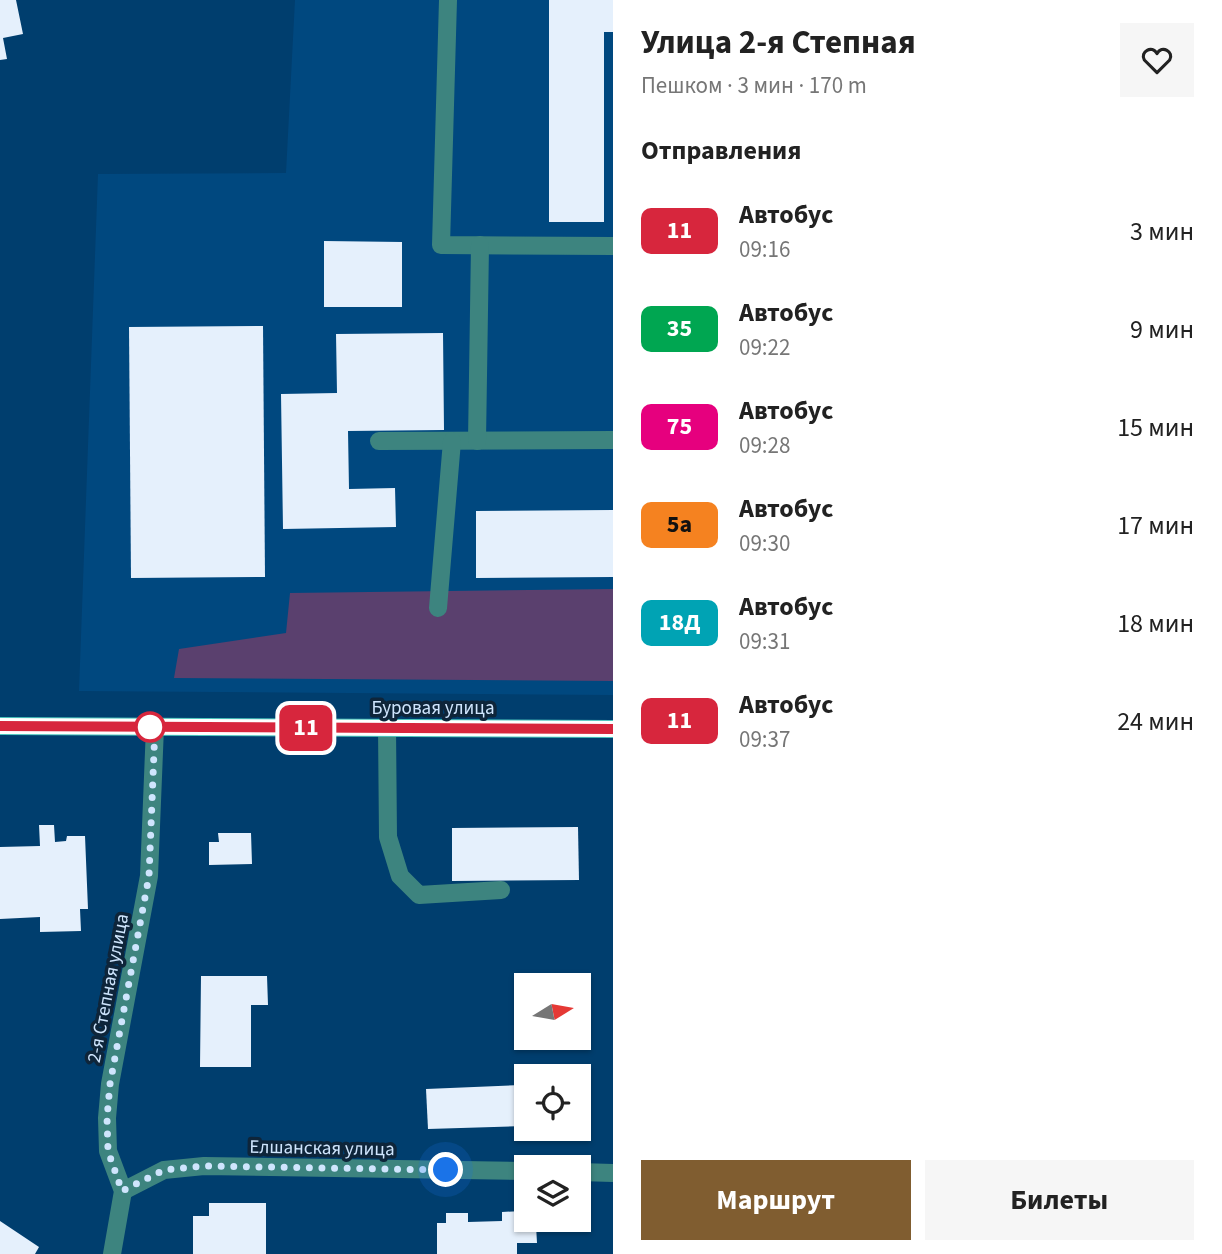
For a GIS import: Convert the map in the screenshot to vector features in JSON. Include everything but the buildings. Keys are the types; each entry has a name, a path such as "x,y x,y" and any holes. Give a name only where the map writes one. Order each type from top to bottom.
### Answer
{"main road":[{"name":"Буровая улица","path":"0,726 613,729"}],"street":[{"path":"448,0 441,245 613,246"},
{"path":"477,441 480,246"},
{"path":"379,441 613,440"},
{"path":"438,608 452,441"},
{"name":"2-я Степная улица","path":"112,1254 122,1191 108,1151 107,1118 110,1084 149,876 155,727"},
{"path":"387,728 388,837 400,876 419,895 500,890"},
{"name":"Елшанская улица","path":"122,1191 164,1170 204,1166 514,1171"},
{"path":"591,1172 613,1172"}],"shaded area":[{"path":"295,0 613,0 613,695 79,691 98,174 286,173"},
{"path":"613,589 613,681 174,678 179,649 286,633 290,593"}],"bus line":[{"name":"11","path":"0,726 613,729"}],"route":[{"path":"150,727 155,727 149,876 110,1084 107,1118 108,1151 122,1191 164,1170 204,1166 446,1170"}]}
